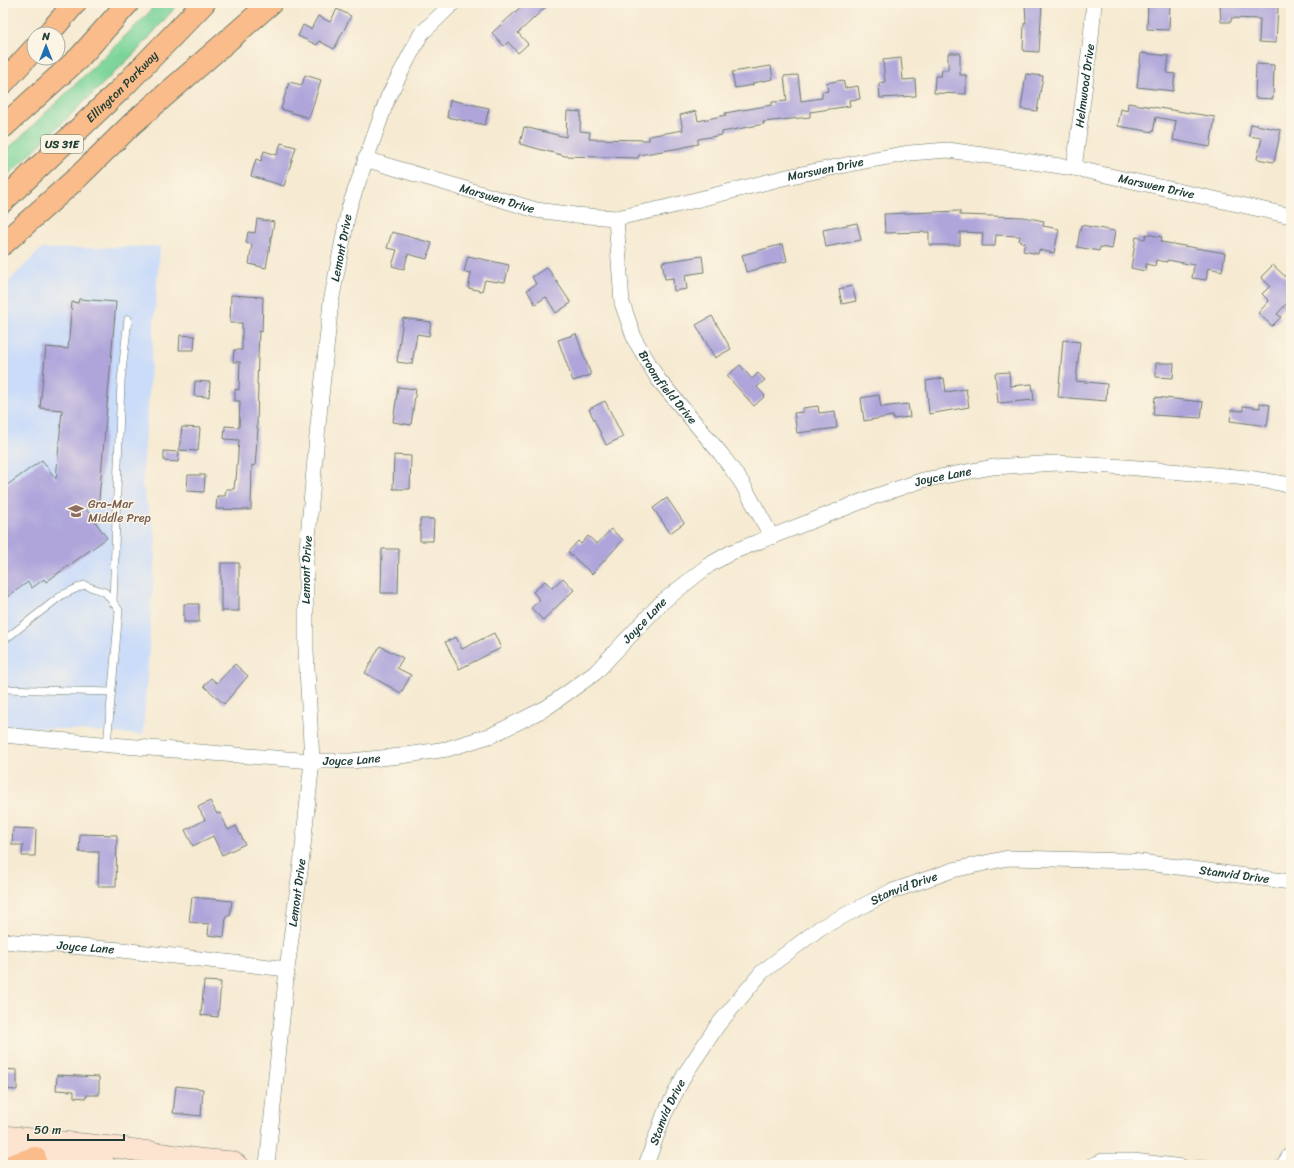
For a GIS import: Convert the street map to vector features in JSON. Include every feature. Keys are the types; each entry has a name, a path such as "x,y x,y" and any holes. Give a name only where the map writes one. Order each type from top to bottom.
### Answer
{"highway":[{"path":"55,26 76,3"},
{"path":"3,127 79,58 128,3"},
{"name":"Ellington Parkway","path":"3,201 122,88 204,3"},
{"path":"3,244 78,177 132,124 271,3"},
{"path":"3,83 26,58"},
{"path":"13,1165 35,1158"}],"main road":[{"path":"3,1136 121,1148 198,1159 232,1162 237,1165"},
{"path":"3,1155 105,1165"}],"street":[{"name":"Lemont Drive","path":"267,1165 287,969 302,856 312,761 306,651 306,560 318,425 332,302 349,208 388,96 421,34 453,3"},
{"name":"Helmwood Drive","path":"1074,168 1091,38 1094,3"},
{"name":"Marswen Drive","path":"365,159 536,210 616,218 870,160 948,150 1074,168 1291,216"},
{"name":"Broomfield Drive","path":"616,218 622,303 635,340 658,379 721,454 742,483 772,537"},
{"name":"Joyce Lane","path":"3,735 107,745 312,761 351,761 400,756 447,748 492,735 546,708 595,673 661,603 709,565 732,552 873,497 923,480 993,467 1057,463 1126,466 1248,478 1291,485"},
{"name":"Stanvid Drive","path":"646,1165 664,1115 686,1074 718,1026 762,972 820,928 890,892 953,870 1008,858 1132,861 1291,882"},
{"name":"Joyce Lane","path":"3,941 121,950 287,969"}],"lane":[{"path":"113,603 121,381 128,319"},
{"path":"3,641 62,595 84,585 105,592 118,610 107,745"},
{"path":"3,689 111,692"},
{"path":"1279,1165 1286,1152 1291,1150"},
{"path":"1089,1165 1090,1162 1102,1157 1134,1157 1183,1163"},
{"path":"1196,1164 1209,1165"}],"shaded area":[{"name":"Gra-Mar Middle Prep","path":"160,246 142,484 156,538 143,735 3,725 3,287 41,249"}],"green space":[{"path":"156,3 179,3 138,50 3,180 3,153 147,15"}],"building":[{"path":"525,3 550,3 518,33 528,44 518,53 508,42 504,46 492,33"},
{"path":"1025,3 1042,3 1039,52 1023,51 1024,23 1026,23"},
{"path":"1148,3 1170,3 1169,30 1147,29"},
{"path":"1220,6 1278,6 1276,43 1259,42 1260,19 1231,18 1231,22 1221,22"},
{"path":"337,9 351,16 334,49 319,41 317,45 298,36 303,25 311,29 318,16 330,22"},
{"path":"948,53 960,53 960,75 966,75 966,94 934,93 935,76 941,76 942,70 948,70"},
{"path":"1141,53 1169,56 1167,73 1175,74 1173,91 1137,87"},
{"path":"901,58 903,80 915,79 916,96 880,98 879,83 885,82 883,60"},
{"path":"1256,64 1274,65 1273,99 1255,98"},
{"path":"771,66 773,79 753,83 753,85 735,88 732,72"},
{"path":"1026,74 1043,76 1037,111 1021,109"},
{"path":"305,75 321,80 309,118 281,109 289,82 302,85"},
{"path":"798,75 801,101 822,98 822,92 828,91 826,83 843,80 845,88 858,86 860,99 849,100 850,106 810,112 810,117 763,122 764,124 722,132 722,135 698,139 698,144 639,155 638,158 565,156 520,144 524,127 566,137 567,111 581,112 580,131 590,132 589,139 649,140 649,136 683,130 680,115 696,111 698,121 726,115 725,113 772,105 772,102 787,101 784,76"},
{"path":"450,100 489,108 485,125 447,117"},
{"path":"1128,103 1215,117 1210,147 1173,140 1176,121 1156,117 1153,132 1118,126 1121,109 1127,111"},
{"path":"1251,124 1281,130 1274,162 1257,159 1262,138 1249,136"},
{"path":"281,143 296,147 284,186 251,176 256,159 261,161 264,151 277,155"},
{"path":"960,211 960,215 1024,217 1044,221 1043,226 1059,229 1054,253 1039,250 1038,254 1023,251 1025,243 1019,241 1020,236 996,235 995,246 982,246 983,233 960,232 960,245 929,245 929,232 885,233 884,214"},
{"path":"257,219 274,222 266,268 249,264 252,244 246,243 248,232 255,233"},
{"path":"857,223 861,240 826,247 823,230"},
{"path":"1081,225 1115,231 1112,249 1100,247 1099,251 1077,247"},
{"path":"392,232 432,243 427,259 408,254 404,269 392,266 397,250 387,248"},
{"path":"1146,234 1162,237 1161,242 1225,253 1222,271 1208,268 1206,280 1192,278 1194,265 1167,260 1167,262 1156,260 1155,266 1146,264 1145,271 1131,268 1136,237 1145,239"},
{"path":"783,244 787,261 746,272 742,255"},
{"path":"468,256 509,265 505,282 485,280 482,291 468,288 471,273 464,272"},
{"path":"702,256 704,272 685,275 687,289 674,291 673,278 665,279 662,262"},
{"path":"1273,265 1291,282 1291,299 1277,314 1281,317 1272,326 1258,313 1269,301 1262,294 1270,286 1261,277"},
{"path":"547,267 571,303 556,313 546,297 535,304 527,290 536,284 532,277"},
{"path":"852,286 856,301 842,304 839,289"},
{"path":"231,295 263,297 262,332 259,331 257,384 258,428 255,466 252,465 251,510 216,509 217,496 225,496 226,489 234,489 239,440 224,439 225,426 239,427 240,401 235,401 235,389 239,390 240,362 233,362 234,350 242,350 242,323 230,323"},
{"path":"79,299 116,302 99,499 86,509 107,538 46,582 44,579 32,588 28,582 3,600 3,488 42,460 56,479 62,410 40,408 46,347 68,349 72,302 78,303"},
{"path":"712,316 731,349 715,358 696,325"},
{"path":"403,318 431,322 429,336 417,334 412,364 397,362"},
{"path":"576,334 591,375 573,381 558,340"},
{"path":"180,335 195,336 194,350 179,350"},
{"path":"1063,340 1080,342 1076,381 1107,384 1106,401 1058,397"},
{"path":"1156,363 1174,363 1173,378 1156,377"},
{"path":"740,365 752,379 758,373 765,380 757,387 765,396 754,406 727,376"},
{"path":"1009,372 1010,386 1032,384 1034,400 998,403 995,373"},
{"path":"944,378 946,392 966,389 969,407 929,414 926,381"},
{"path":"195,381 210,382 209,397 194,396"},
{"path":"398,387 416,389 411,425 393,422"},
{"path":"879,395 881,407 908,404 910,417 893,419 893,416 864,421 861,398"},
{"path":"1155,397 1203,402 1201,418 1153,415"},
{"path":"605,401 623,437 606,445 589,409"},
{"path":"1260,403 1270,405 1267,426 1230,421 1231,410 1243,411 1243,406 1260,408"},
{"path":"818,406 819,413 835,411 837,428 797,433 794,413 803,412 803,408"},
{"path":"182,427 200,428 198,451 179,450"},
{"path":"164,451 179,452 178,462 164,461"},
{"path":"394,455 411,456 410,489 393,489"},
{"path":"188,475 205,475 204,492 187,491"},
{"path":"667,498 684,523 670,533 653,508"},
{"path":"420,519 434,519 433,541 420,541"},
{"path":"611,529 623,540 592,574 568,552 578,541 581,544 588,536 597,544"},
{"path":"382,549 399,549 398,593 381,593"},
{"path":"221,563 239,563 239,611 221,611"},
{"path":"563,578 574,590 543,620 531,608 540,600 533,592 545,581 552,588"},
{"path":"184,604 199,604 199,622 184,622"},
{"path":"494,633 501,648 459,669 445,642 456,637 462,649"},
{"path":"380,646 403,658 397,668 411,675 401,693 365,673"},
{"path":"235,664 248,676 224,704 204,686 211,678 217,683"},
{"path":"210,801 217,814 220,813 228,830 236,826 245,844 222,855 213,836 193,846 185,830 205,820 198,807"},
{"path":"13,828 36,829 35,856 22,856 23,845 12,845"},
{"path":"80,834 117,835 116,886 98,886 99,852 79,852"},
{"path":"192,897 232,901 230,916 226,916 224,937 208,935 209,924 189,922"},
{"path":"204,981 221,982 218,1017 201,1015"},
{"path":"3,1069 17,1070 17,1090 3,1089"},
{"path":"57,1075 99,1077 99,1095 87,1095 86,1098 74,1097 74,1091 56,1090"},
{"path":"176,1086 203,1089 201,1116 173,1113"}],"place":[{"name":"Gra-Mar Middle Prep","path":"76,511"}]}
